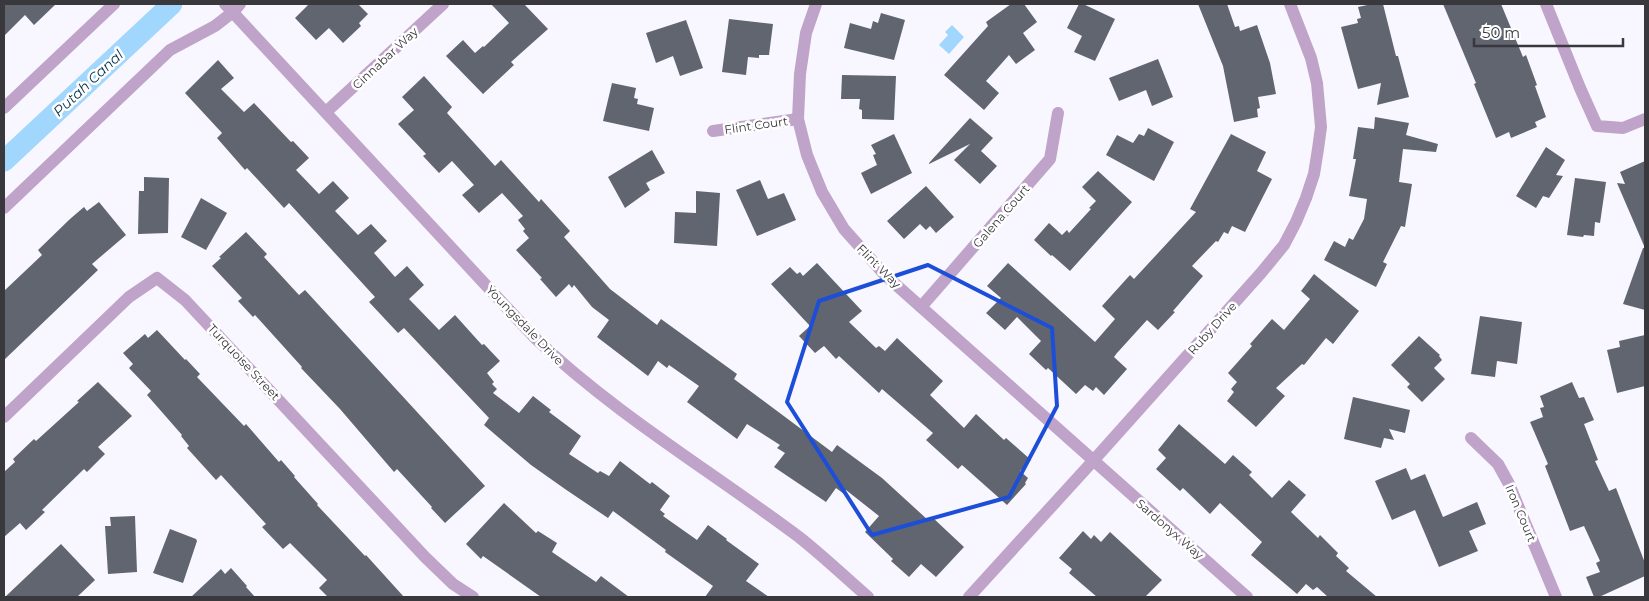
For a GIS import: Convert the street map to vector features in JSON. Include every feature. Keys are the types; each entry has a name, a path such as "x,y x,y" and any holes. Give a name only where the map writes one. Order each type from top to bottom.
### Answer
{"street":[{"path":"4,108 114,4"},
{"name":"Cinnabar Way","path":"326,112 443,4"},
{"name":"Flint Way","path":"816,4 806,33 800,74 798,120 807,155 822,192 844,230 885,275 1093,461"},
{"name":"Ruby Drive","path":"969,597 1255,280 1284,245 1296,222 1314,174 1321,128 1319,101 1311,58 1290,4"},
{"path":"1546,4 1597,126 1623,128 1645,119"},
{"path":"4,208 170,50 215,26 233,6"},
{"name":"Youngsdale Drive","path":"233,6 326,112 535,338 561,363 601,395 800,538 868,597"},
{"name":"Galena Court","path":"921,307 1050,159 1058,114"},
{"name":"Flint Court","path":"713,131 798,120"},
{"name":"Turquoise Street","path":"4,417 130,297 157,278 185,300 425,556 453,584 473,597"},
{"name":"Iron Court","path":"1471,438 1498,464 1509,484 1556,597"},
{"name":"Sardonyx Way","path":"1093,461 1247,597"}],"highlighted area":[{"path":"928,265 1052,328 1057,406 1009,497 872,535 787,402 819,301"}],"water":[{"path":"952,25 964,37 949,54 939,45 948,35 945,32"}],"building":[{"path":"4,4 56,4 34,25 25,15 4,36"},
{"path":"309,4 358,4 368,14 359,23 361,26 343,43 329,28 316,40 295,18"},
{"path":"491,4 524,4 548,29 511,62 514,65 483,94 446,56 463,40 475,53 509,23"},
{"path":"1011,4 1024,4 1037,22 1023,33 1035,50 1016,64 1009,55 986,81 999,93 984,110 944,75 988,26 986,22"},
{"path":"1079,4 1083,4 1115,19 1095,61 1074,52 1082,36 1067,28"},
{"path":"1198,4 1227,4 1235,27 1239,26 1240,31 1257,25 1270,63 1276,94 1258,97 1260,108 1257,109 1258,117 1234,122 1223,66"},
{"path":"1383,4 1409,97 1377,105 1381,83 1358,89 1341,27 1358,23 1357,19 1361,18 1358,7"},
{"path":"1443,4 1501,4 1523,57 1526,55 1537,85 1535,86 1546,117 1535,122 1537,127 1511,138 1509,132 1496,138 1474,84 1476,83"},
{"path":"881,13 905,20 894,60 844,48 850,23 871,29 873,21 878,23"},
{"path":"729,19 773,24 769,55 759,55 759,58 748,57 746,75 722,72"},
{"path":"686,20 703,68 680,76 673,56 656,63 646,33"},
{"path":"1158,59 1173,97 1152,106 1146,90 1119,101 1109,78"},
{"path":"218,60 234,78 221,89 244,112 254,103 309,158 296,170 319,194 333,181 349,198 335,211 358,235 371,224 387,241 374,253 395,277 407,266 424,285 409,299 439,330 455,315 482,345 484,344 500,361 487,373 494,382 492,384 497,389 493,393 519,413 533,396 551,410 549,412 581,436 569,454 598,473 600,471 609,476 620,461 650,484 652,482 670,496 660,510 665,514 663,516 697,540 708,525 727,539 759,564 746,581 769,597 705,597 713,586 665,552 666,550 613,511 608,518 565,489 531,465 484,425 489,418 404,328 398,333 369,302 375,297 289,203 284,208 247,168 245,170 217,138 222,133 185,93"},
{"path":"842,75 896,76 894,120 862,119 862,110 859,109 860,99 841,99"},
{"path":"424,76 452,107 447,113 495,166 501,160 539,202 541,199 570,231 564,237 610,289 657,325 661,319 737,374 734,379 832,452 837,445 882,478 929,521 932,517 964,547 936,577 921,564 909,577 891,561 893,559 865,532 879,516 846,490 844,494 836,488 826,502 774,467 785,453 777,448 780,445 747,424 737,439 687,402 699,386 669,365 667,368 658,361 648,376 597,337 609,320 592,307 574,285 572,288 569,284 556,297 540,279 542,278 516,250 529,238 518,220 523,216 502,193 479,213 462,195 474,185 452,161 439,173 423,156 426,154 398,124 414,110 402,97"},
{"path":"612,83 636,88 634,98 638,99 637,104 654,108 649,131 603,121"},
{"path":"1375,117 1409,123 1406,135 1438,144 1436,152 1403,149 1399,182 1412,184 1405,227 1401,226 1383,262 1387,264 1376,287 1324,260 1334,241 1345,247 1349,238 1353,240 1364,219 1367,199 1349,196 1356,159 1353,159 1358,127 1374,129"},
{"path":"970,118 993,138 981,151 997,166 980,184 954,160 970,144 929,164"},
{"path":"1148,128 1174,142 1154,181 1106,155 1117,135 1133,143 1139,134 1144,136"},
{"path":"894,134 912,173 871,194 861,173 877,165 873,155 876,154 871,145"},
{"path":"1231,134 1266,152 1257,171 1272,179 1245,232 1232,226 1228,234 1224,232 1218,242 1216,241 1192,266 1203,276 1173,311 1175,312 1158,330 1147,320 1117,353 1114,357 1127,369 1104,395 1096,387 1093,391 1085,385 1076,394 1048,368 1046,370 1029,354 1041,341 1017,317 1005,330 986,313 1001,298 987,286 1008,263 1095,342 1115,319 1102,306 1130,275 1134,279 1196,212 1190,209"},
{"path":"1546,147 1565,160 1556,175 1563,176 1549,198 1543,196 1536,208 1516,196"},
{"path":"652,150 665,173 646,183 650,190 625,208 608,177"},
{"path":"1645,161 1645,248 1617,183 1625,184 1620,172"},
{"path":"1098,171 1132,202 1070,271 1034,240 1049,223 1062,235 1067,230 1069,233 1096,201 1082,187"},
{"path":"144,177 169,178 168,233 138,234 139,191 144,191"},
{"path":"1575,178 1606,182 1600,223 1595,222 1594,236 1567,235"},
{"path":"760,180 768,199 784,193 796,220 757,236 736,190"},
{"path":"926,186 954,217 936,233 930,226 926,230 920,224 904,239 887,221"},
{"path":"696,191 720,193 717,246 674,243 675,212 696,213"},
{"path":"201,198 227,213 206,250 181,237"},
{"path":"99,202 126,235 92,264 98,270 4,360 4,291 42,255 38,250 70,219 84,207 87,211"},
{"path":"246,232 267,254 264,257 299,295 305,290 485,486 445,523 397,469 394,472 255,315 253,317 238,301 242,298 212,266"},
{"path":"1643,248 1645,248 1645,310 1623,304"},
{"path":"817,263 862,311 849,322 876,348 879,346 885,351 897,338 943,381 930,395 964,428 976,414 1004,440 1006,438 1031,460 1020,471 1028,478 1026,484 1007,505 962,465 958,469 926,440 933,433 882,389 879,393 839,356 836,359 824,346 815,353 799,336 810,326 771,284 790,267 797,274 800,272 803,276"},
{"path":"1314,274 1359,311 1333,344 1326,338 1304,365 1302,364 1276,388 1285,396 1256,427 1227,401 1234,392 1231,389 1237,382 1228,373 1252,346 1250,344 1272,319 1284,330 1310,299 1301,291"},
{"path":"1480,316 1522,322 1517,364 1497,361 1495,377 1471,374"},
{"path":"157,330 200,374 197,377 244,426 246,424 279,462 281,460 317,505 404,597 328,597 319,588 327,580 290,543 283,549 262,527 266,524 221,475 216,480 187,448 189,446 182,435 147,395 151,391 129,368 133,364 123,353 145,334 148,338"},
{"path":"1645,335 1645,386 1617,393 1607,350 1620,347 1619,341"},
{"path":"1419,336 1440,355 1442,360 1434,368 1445,379 1422,402 1407,387 1410,384 1391,365"},
{"path":"98,382 132,416 98,447 105,454 87,472 84,469 42,510 45,512 26,530 20,523 4,537 4,472 15,462 13,459 34,439 36,441"},
{"path":"1572,382 1579,398 1584,397 1594,420 1584,424 1598,460 1595,461 1609,491 1616,488 1645,563 1645,576 1599,597 1594,597 1586,577 1600,572 1596,563 1600,561 1584,526 1570,531 1545,466 1548,464 1530,422 1543,417 1540,408 1544,407 1540,396"},
{"path":"1353,397 1410,410 1405,433 1389,429 1394,440 1384,438 1381,448 1344,439"},
{"path":"1179,424 1225,464 1233,455 1252,472 1249,475 1272,498 1289,480 1306,495 1291,512 1318,538 1320,535 1338,553 1336,556 1349,568 1346,571 1377,597 1328,597 1317,587 1313,590 1306,584 1297,594 1251,555 1262,542 1220,503 1210,514 1183,488 1180,491 1156,469 1166,458 1158,450"},
{"path":"1406,468 1411,480 1425,474 1443,517 1477,502 1486,524 1469,531 1478,551 1439,567 1415,510 1392,520 1375,481"},
{"path":"504,503 536,533 538,531 557,543 552,552 596,582 601,576 629,597 541,597 483,556 481,559 466,544"},
{"path":"135,516 137,572 108,574 105,526 111,526 110,517"},
{"path":"170,529 197,541 183,583 153,573"},
{"path":"1083,531 1091,539 1094,535 1101,542 1110,532 1162,580 1145,597 1097,597 1069,573 1072,569 1059,558"},
{"path":"61,544 95,580 77,597 5,597"},
{"path":"231,568 255,597 191,597 221,569 225,574"}],"waterway":[{"name":"Putah Canal","path":"4,161 172,4"}]}
